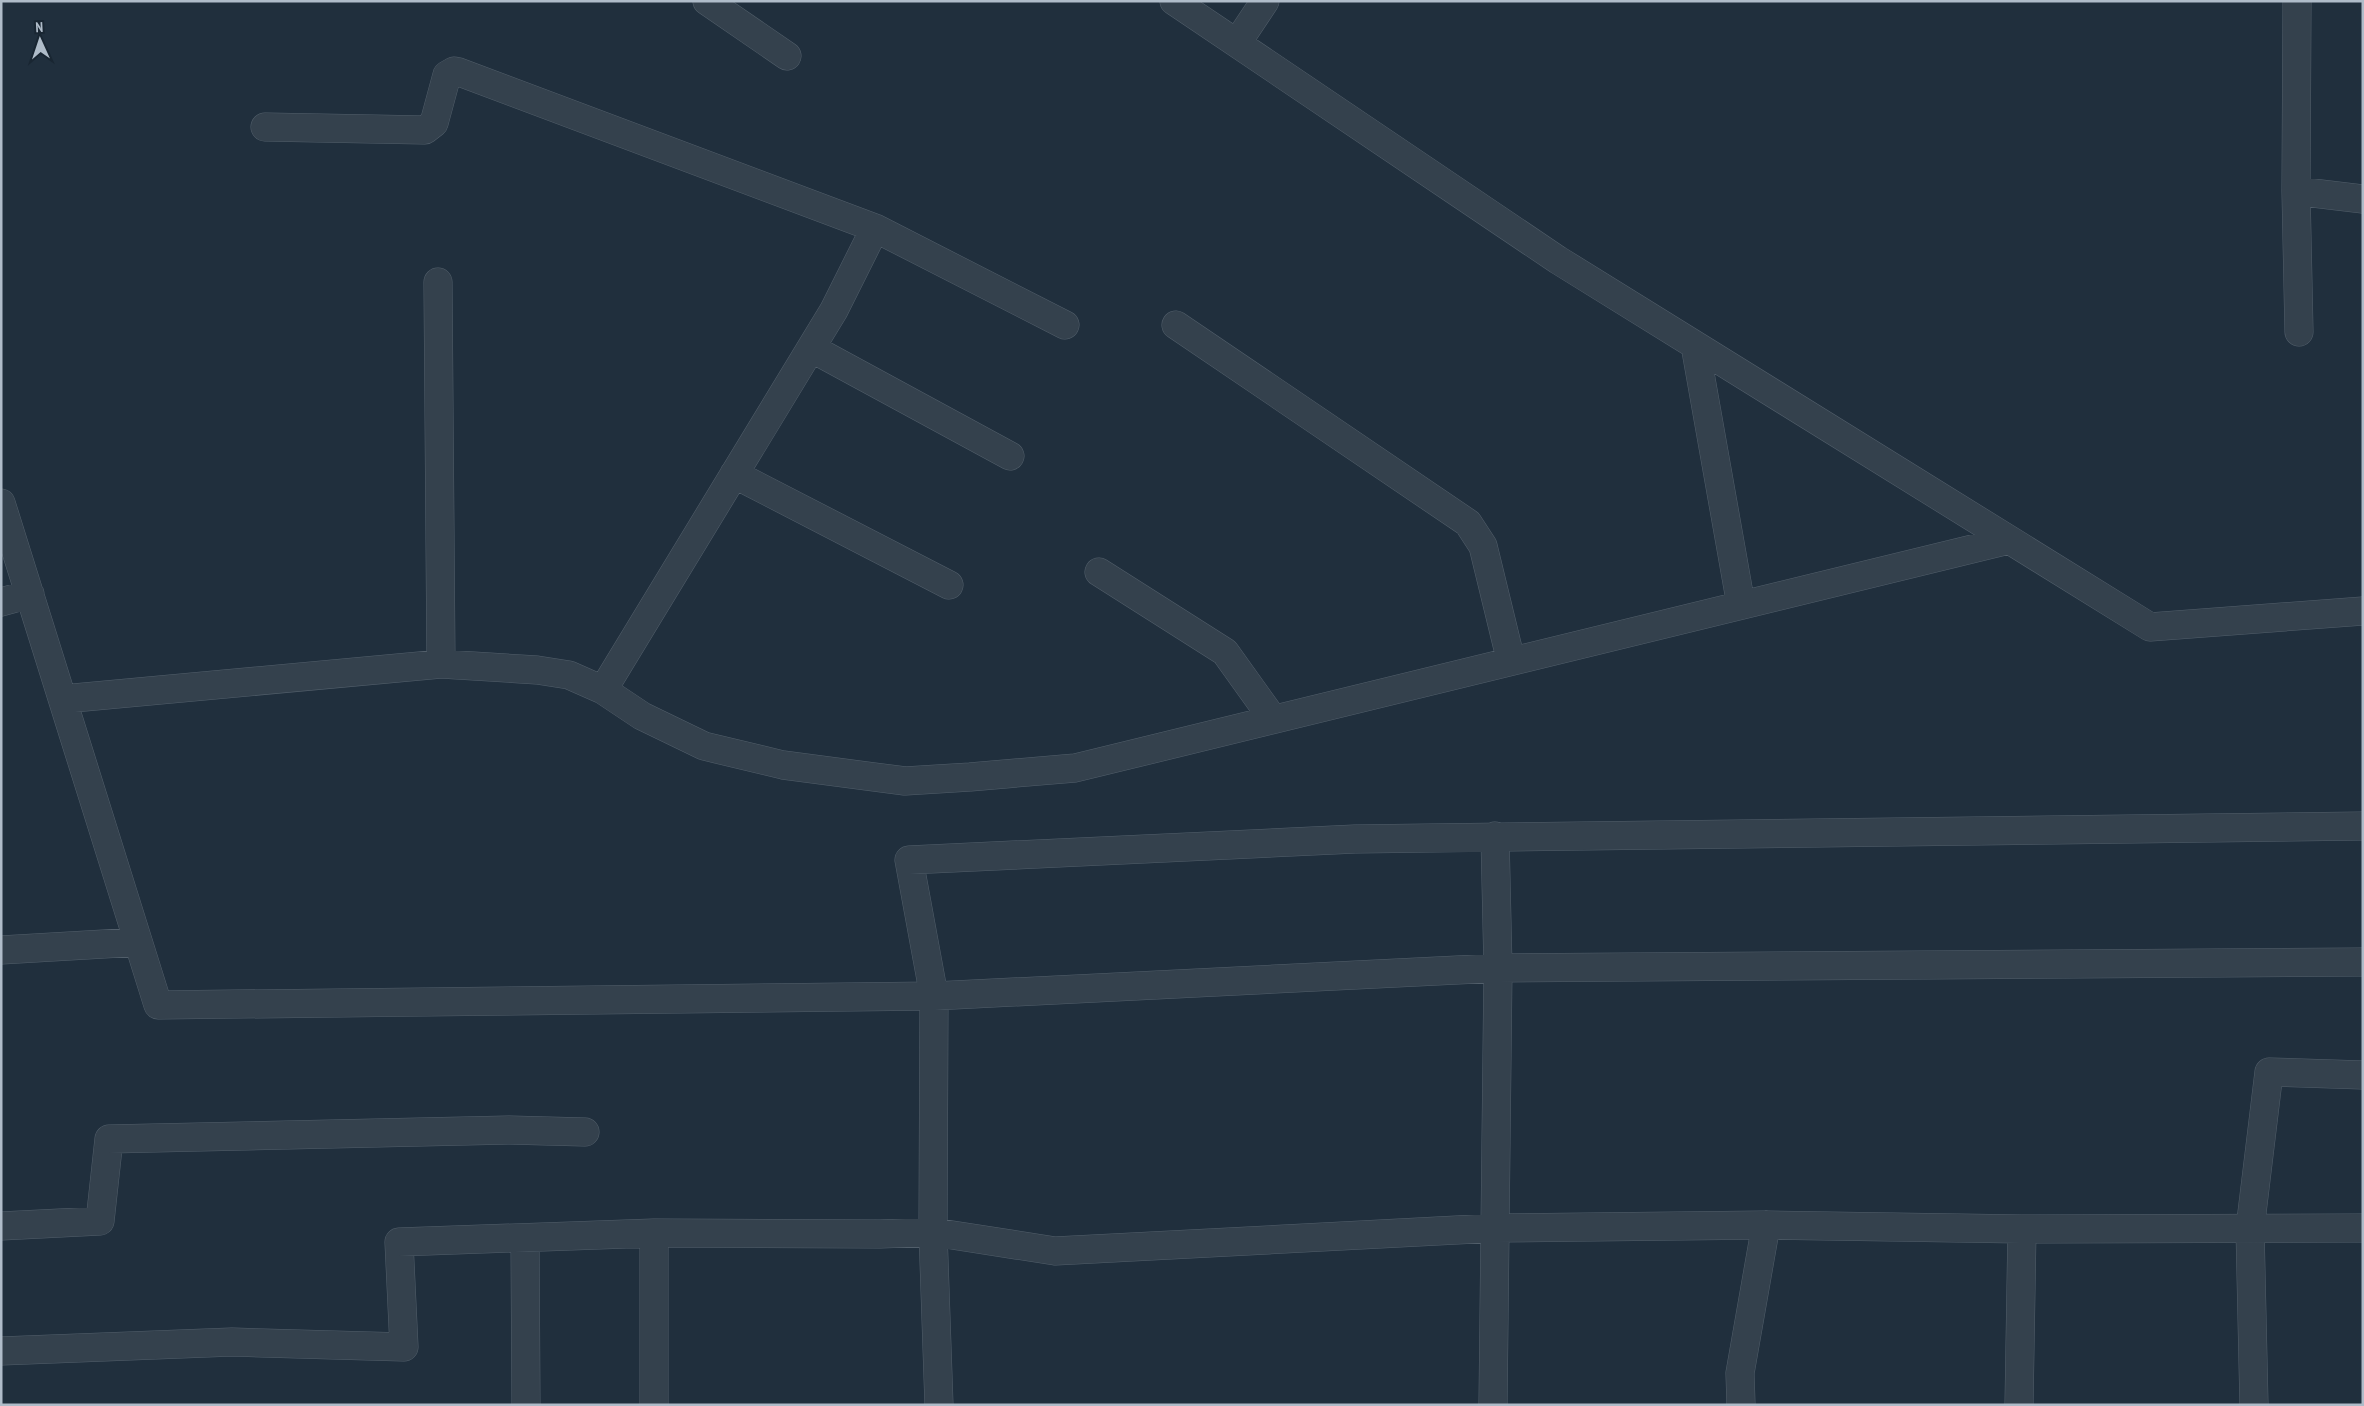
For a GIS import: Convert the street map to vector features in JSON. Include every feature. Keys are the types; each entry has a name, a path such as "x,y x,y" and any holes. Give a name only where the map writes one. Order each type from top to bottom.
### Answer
{"street":[{"path":"707,1 787,56"},
{"path":"1174,1 1558,260 2150,627 2363,611"},
{"path":"1237,43 1265,1"},
{"path":"2297,1 2296,191 2299,332"},
{"path":"265,127 425,130 434,123 446,75 454,71 875,228 1065,325"},
{"path":"2296,191 2363,199"},
{"path":"603,690 834,310 875,228"},
{"path":"438,282 441,664"},
{"path":"1176,325 1468,523 1483,546 1511,661"},
{"path":"1694,344 1740,605"},
{"path":"811,348 1010,456"},
{"path":"734,474 949,586"},
{"path":"1,503 158,1005 934,996 1498,968 2363,962"},
{"path":"62,699 441,664 553,672 569,675 603,690 642,716 704,746 783,766 905,781 970,778 1075,768 2009,540"},
{"path":"1099,572 1225,652 1273,719"},
{"path":"1,602 30,594"},
{"path":"938,1405 933,1232 934,996 909,860 1355,839 2363,826"},
{"path":"1493,1405 1498,968 1495,836"},
{"path":"1,950 138,942"},
{"path":"2254,1405 2250,1229 2269,1072 2363,1075"},
{"path":"1,1226 100,1221 109,1139 499,1130 585,1132"},
{"path":"1741,1405 1740,1373 1766,1225"},
{"path":"1,1352 232,1342 404,1347 399,1242 654,1233 880,1234 933,1232 1054,1251 1495,1228 1766,1225 2022,1230 2363,1228"},
{"path":"2019,1405 2022,1230"},
{"path":"654,1233 654,1405"},
{"path":"524,1238 526,1405"}]}
